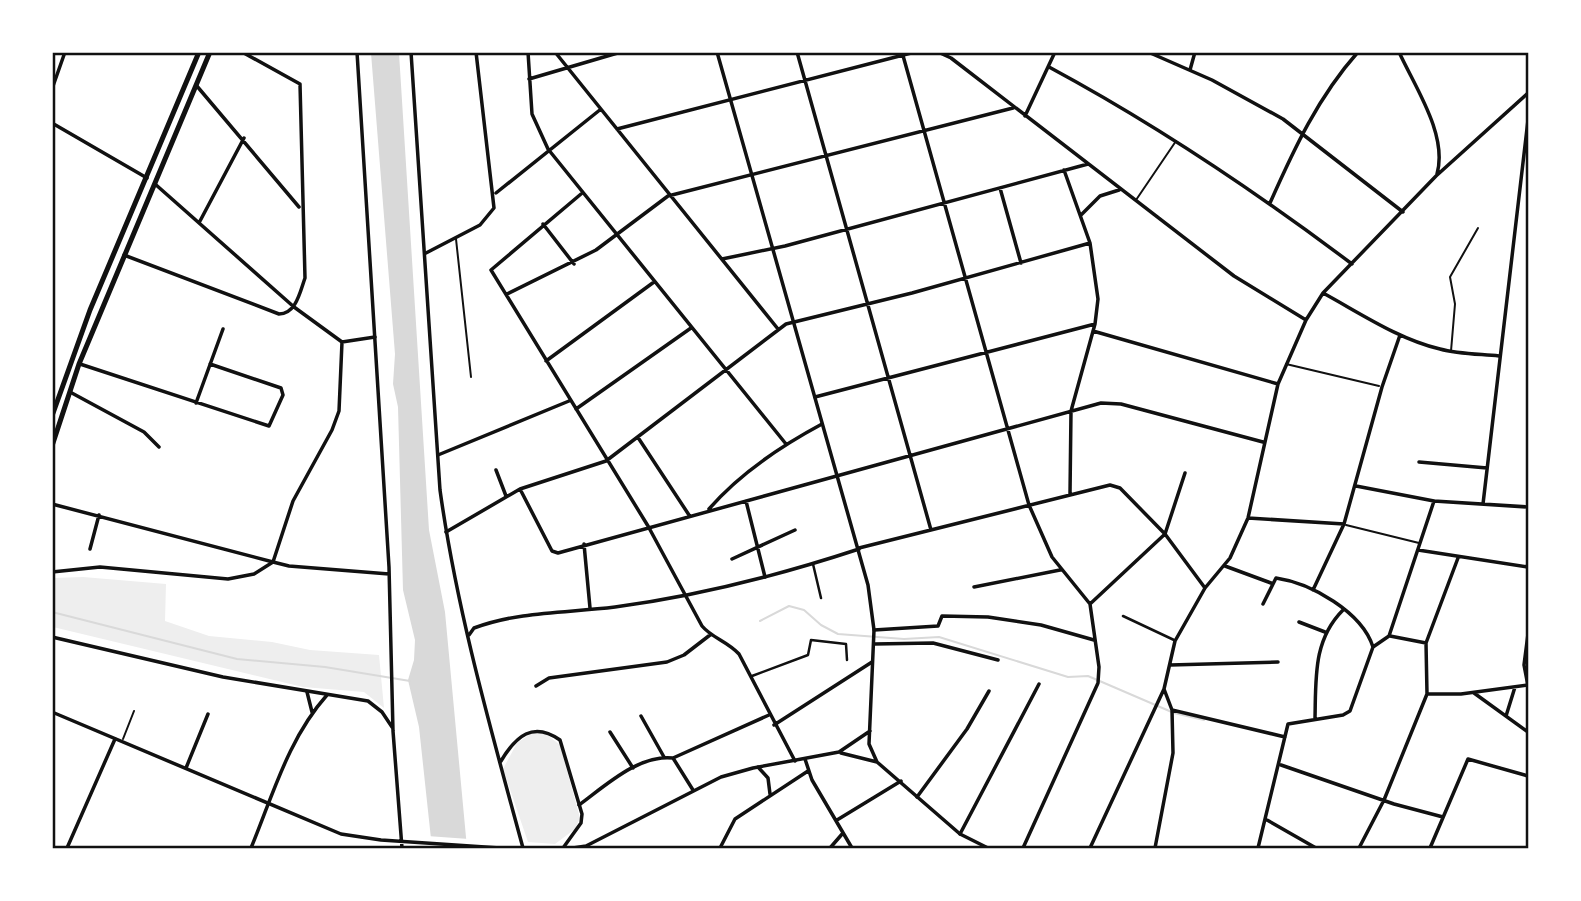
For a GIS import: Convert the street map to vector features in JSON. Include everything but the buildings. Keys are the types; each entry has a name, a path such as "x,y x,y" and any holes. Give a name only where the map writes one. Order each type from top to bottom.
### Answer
{"main road":[{"path":"52,416 86,322 200,52"},
{"path":"52,446 79,364 210,52"}],"street":[{"path":"52,89 65,52"},
{"path":"124,255 279,314 287,313 294,307 305,278 301,209 300,84 242,52"},
{"path":"357,52 389,574 393,732 402,849"},
{"path":"411,52 438,455 446,532 468,637 523,849"},
{"path":"426,253 456,239 490,216 495,194 476,52"},
{"path":"528,52 532,114 548,149 581,194 786,444"},
{"path":"555,52 668,196 778,329"},
{"path":"529,79 621,52"},
{"path":"717,52 859,549 874,633 870,749 877,762 960,834 988,849"},
{"path":"797,52 931,530"},
{"path":"617,129 915,52"},
{"path":"938,52 951,55 1013,108 1234,276 1306,320"},
{"path":"1025,116 1055,52"},
{"path":"1149,52 1190,70 1302,131 1403,212"},
{"path":"1190,70 1195,52"},
{"path":"1270,203 1302,131 1339,74 1358,52"},
{"path":"1399,52 1437,138 1440,163 1436,176"},
{"path":"902,54 1029,505 1045,544 1060,570 1090,604 1098,680 1023,849"},
{"path":"1049,66 1177,141 1270,203 1352,264"},
{"path":"196,85 244,138 301,209"},
{"path":"1090,849 1164,689 1175,641 1205,587 1225,566 1248,518 1278,384 1306,320 1323,293 1436,176 1528,93"},
{"path":"508,294 574,264 618,237 668,196 1013,108"},
{"path":"495,194 601,109"},
{"path":"1483,504 1528,120"},
{"path":"52,123 148,178"},
{"path":"200,222 244,138"},
{"path":"722,259 847,229 1088,164"},
{"path":"1064,170 1090,243 1098,299 1095,324 1071,411 1070,494"},
{"path":"155,184 294,307 342,342 375,337"},
{"path":"1000,188 1021,263"},
{"path":"1081,215 1100,196 1119,190"},
{"path":"581,194 491,270 648,526 710,635 730,643 739,653 749,677 795,761"},
{"path":"543,224 574,264"},
{"path":"446,532 520,489 606,461 639,439 723,370 778,329 795,320 868,304 1090,243"},
{"path":"546,361 654,282"},
{"path":"1323,293 1400,335 1451,351 1499,356"},
{"path":"815,397 1095,324"},
{"path":"576,409 691,328"},
{"path":"196,403 223,329"},
{"path":"1093,331 1278,384"},
{"path":"1312,590 1344,524 1382,387 1400,335"},
{"path":"52,572 100,567 229,579 254,574 272,562 289,509 332,430 339,411 342,342"},
{"path":"79,364 266,427 271,424 283,395 276,386 211,364"},
{"path":"70,392 144,432 159,447"},
{"path":"438,455 569,401"},
{"path":"520,489 552,551 563,552 648,526 1101,403 1121,404 1263,442"},
{"path":"709,510 722,494 786,444 822,424"},
{"path":"639,439 689,515"},
{"path":"1419,462 1487,468"},
{"path":"496,470 506,496"},
{"path":"1090,604 1165,534 1185,472"},
{"path":"468,637 474,628 483,624 538,612 685,595 765,577 859,549 1110,485 1120,488 1165,534 1205,587"},
{"path":"1356,486 1434,501 1528,508"},
{"path":"746,500 765,577"},
{"path":"1258,849 1281,765 1284,737 1291,722 1343,715 1350,711 1373,648 1389,636 1434,501"},
{"path":"52,504 289,566 389,574"},
{"path":"90,549 99,515"},
{"path":"1248,518 1344,524"},
{"path":"732,559 795,530"},
{"path":"584,544 590,608"},
{"path":"1418,550 1528,567"},
{"path":"1359,849 1384,800 1427,694 1426,643 1458,558"},
{"path":"813,564 821,598"},
{"path":"1225,566 1271,583"},
{"path":"974,587 1060,570"},
{"path":"1263,604 1271,583 1279,578 1312,590 1343,610 1363,628 1373,648"},
{"path":"1315,718 1316,673 1325,632 1343,610"},
{"path":"1123,615 1175,641"},
{"path":"874,633 938,626 942,616 988,617 1041,625 1094,640"},
{"path":"1299,622 1325,632"},
{"path":"1427,694 1528,685 1524,665 1528,634"},
{"path":"536,686 549,678 667,662 684,655 710,635"},
{"path":"1389,636 1426,643"},
{"path":"52,637 223,677 368,701 382,712 393,732"},
{"path":"749,677 808,655 811,640 846,644 847,660"},
{"path":"874,644 940,644 998,660"},
{"path":"774,725 874,661"},
{"path":"1170,666 1278,662"},
{"path":"960,834 1039,684"},
{"path":"1506,716 1515,687"},
{"path":"1155,849 1170,778 1173,712 1164,689"},
{"path":"917,797 973,720 989,691"},
{"path":"307,692 312,712"},
{"path":"1473,692 1528,732"},
{"path":"251,849 278,774 312,712 327,695"},
{"path":"52,712 341,834 381,840 500,849"},
{"path":"1173,712 1284,737"},
{"path":"186,768 208,714"},
{"path":"579,805 633,768 664,757 673,758 769,715"},
{"path":"641,716 664,757"},
{"path":"500,763 510,746 528,731 552,734 565,749 581,823 563,849"},
{"path":"573,849 589,847 721,777 758,767 839,752 870,731"},
{"path":"610,732 633,768"},
{"path":"67,849 115,739"},
{"path":"839,752 877,762"},
{"path":"673,758 693,790"},
{"path":"1430,849 1470,758 1528,776"},
{"path":"805,759 808,771 852,849"},
{"path":"1281,765 1443,817"},
{"path":"758,767 768,778 769,794"},
{"path":"720,849 736,820 769,794 808,771"},
{"path":"836,820 901,781"},
{"path":"1266,820 1293,832 1316,849"},
{"path":"831,849 843,833"}],"lane":[{"path":"1136,201 1177,141"},
{"path":"1451,351 1455,304 1450,277 1478,228"},
{"path":"456,239 471,377"},
{"path":"1285,364 1382,387"},
{"path":"1344,524 1420,543"},
{"path":"122,742 134,711"}],"shaded area":[{"path":"371,53 399,53 429,530 445,612 467,848 432,848 419,727 408,680 414,660 415,640 403,590 398,407 393,384 395,354"},
{"path":"83,577 166,584 165,621 209,636 272,642 310,650 379,655 384,708 364,692 303,687 53,627 53,578"},
{"path":"532,733 546,734 560,745 580,818 575,829 555,844 528,842 503,769 517,743"}],"pier":[{"path":"427,836 469,839 470,848 428,848"}],"waterway":[{"path":"760,621 789,606 804,610 821,625 838,634 904,639 939,637 1068,677 1088,676 1174,713 1204,720"},
{"path":"52,612 237,659 325,667 410,681"}]}
